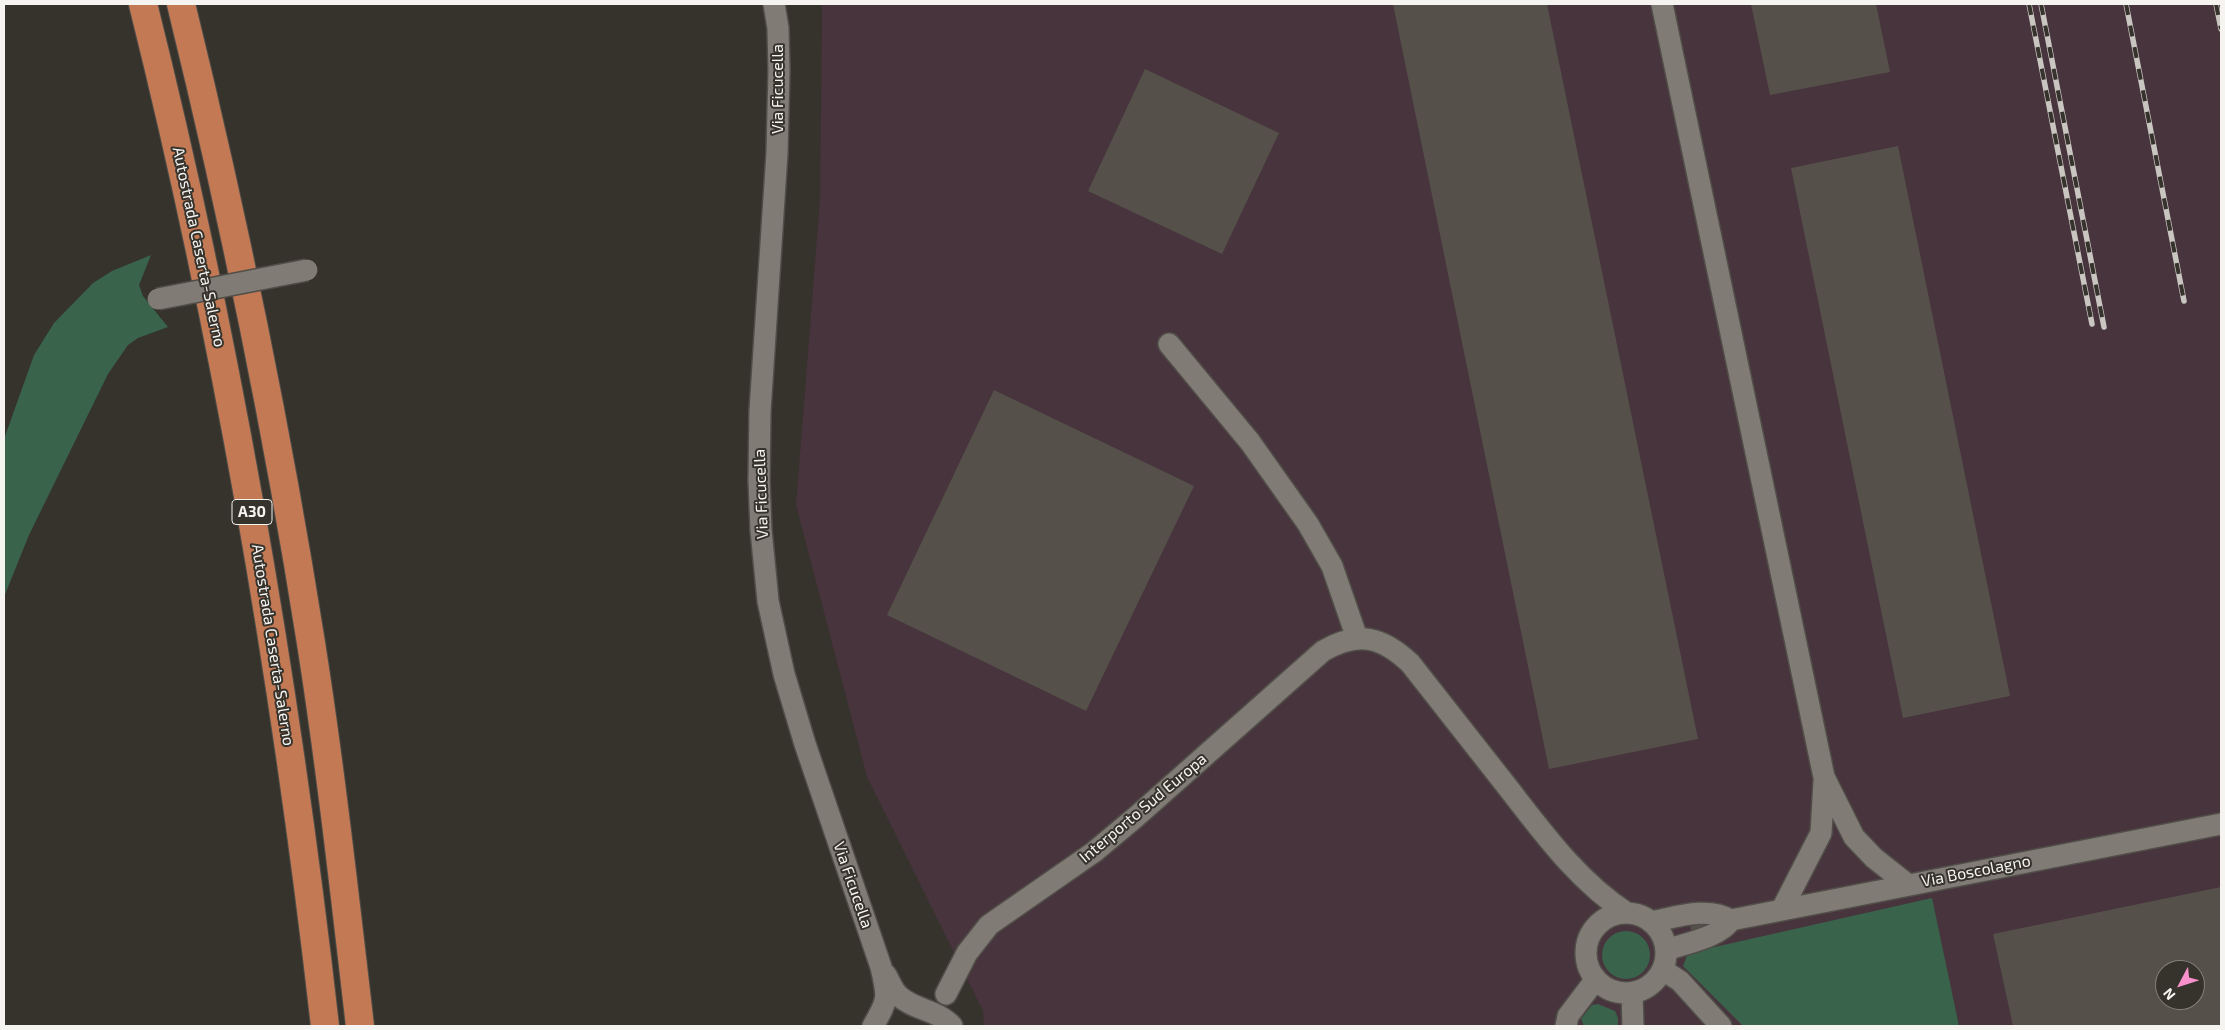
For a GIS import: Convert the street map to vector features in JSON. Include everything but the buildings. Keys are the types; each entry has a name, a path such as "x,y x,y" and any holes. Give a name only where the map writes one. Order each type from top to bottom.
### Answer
{"highway":[{"name":"Autostrada Caserta-Salerno","path":"143,4 188,191 250,500 299,809 325,1026"},
{"name":"A30","path":"181,4 255,333 285,488 311,644 332,791 360,1026"}],"street":[{"name":"Via Ficucella","path":"774,4 778,28 779,70 777,152 760,411 759,480 761,530 768,601 784,674 805,744 881,967 886,1004 874,1026"},
{"path":"1662,4 1824,777 1854,837 1874,858 1907,884"},
{"path":"158,299 307,270"},
{"path":"1169,344 1250,442 1308,524 1332,566 1357,638"},
{"name":"Interporto Sud Europa","path":"946,994 967,952 989,925 1094,852 1323,650 1339,642 1357,638 1376,640 1394,648 1410,663 1527,812 1577,872 1610,902 1627,913"},
{"path":"1782,909 1821,833 1824,777"},
{"name":"Via Boscolagno","path":"1664,960 1717,933 1727,927 1731,920 2221,824"},
{"name":"Interporto Sud Europa","path":"1577,872 1593,911 1593,930"},
{"path":"1651,922 1708,912 1719,914 1731,920"},
{"path":"1664,960 1650,985 1632,993 1619,992 1607,988 1596,979 1589,968 1586,955 1588,942 1593,930 1602,921 1614,915 1627,913 1640,916 1651,922 1660,932 1664,960 1680,982 1721,1026"},
{"name":"Via Ficucella","path":"881,967 897,995 923,1010 936,1014 952,1026"},
{"path":"1566,1026 1568,1016 1596,979"},
{"path":"1632,993 1633,1026"},
{"name":"Via Ficucella","path":"874,1026 883,1018 896,1012 909,1009 923,1010"}],"shaded area":[{"path":"822,4 2221,4 2221,1026 984,1026 983,1011 867,777 796,505 820,199"}],"green space":[{"path":"151,255 139,285 143,296 168,327 138,338 128,345 108,374 29,535 4,597 4,439 34,355 54,323 93,283 112,271"},
{"path":"1932,898 1959,1026 1743,1026 1683,966 1688,953"},
{"path":"1621,931 1631,931 1643,938 1650,950 1650,960 1643,972 1631,979 1621,979 1613,975 1606,968 1602,960 1602,950 1606,942 1613,935"},
{"path":"1598,1004 1615,1011 1618,1018 1618,1026 1584,1026 1581,1019 1592,1005"}],"railway":[{"path":"2029,4 2092,324"},
{"path":"2041,4 2104,327"},
{"path":"2126,4 2184,301"},
{"path":"2216,4 2221,29"}]}
